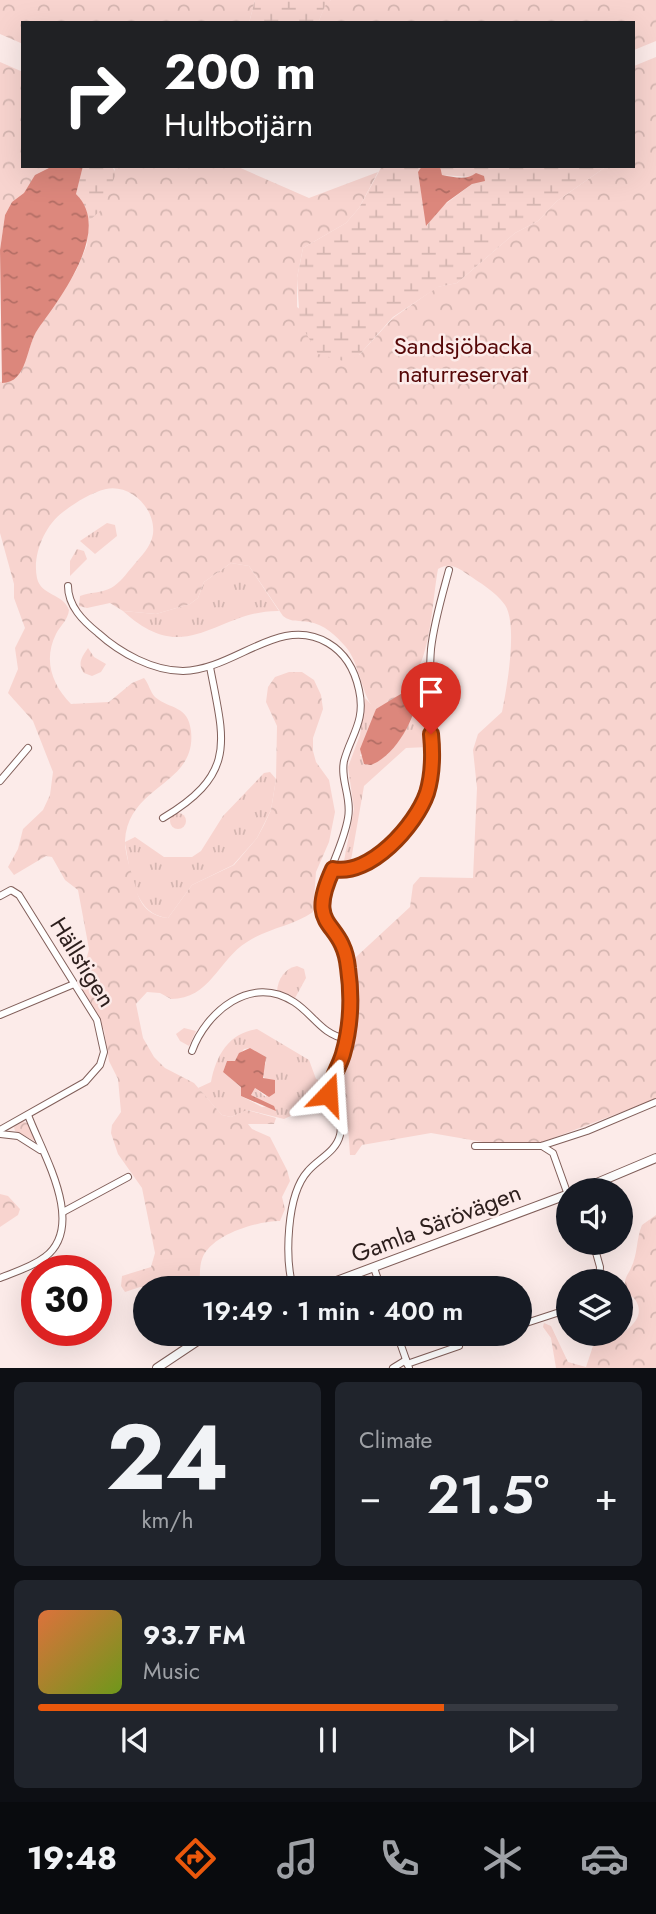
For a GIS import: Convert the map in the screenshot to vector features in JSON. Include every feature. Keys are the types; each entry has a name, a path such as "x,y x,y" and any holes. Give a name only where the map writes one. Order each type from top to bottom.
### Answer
{"street":[{"path":"333,869 357,869 376,856 410,824 426,794 433,762 429,693 431,647 449,570"},
{"path":"68,586 69,598 78,614 118,649 168,669 210,667 279,636 300,634 316,637 334,647 351,667 359,689 361,710 356,734 344,763 349,816 321,904 324,916 347,959 350,993 346,1039 328,1094 340,1122 339,1139 332,1150 305,1174 293,1206 289,1251 292,1276"},
{"path":"163,818 199,791 210,776 220,752 222,724 210,667"},
{"path":"0,781 28,748"},
{"name":"Hällstigen","path":"0,896 14,890 100,1025 103,1059 85,1082 0,1132"},
{"path":"0,1015 74,984"},
{"path":"192,1051 201,1028 218,1009 237,998 257,994 289,999 329,1034 346,1039"},
{"path":"474,1146 541,1146 587,1131 656,1102"},
{"path":"0,1278 49,1254 62,1232 64,1212 28,1115"},
{"path":"0,1132 26,1140 43,1155"},
{"path":"541,1146 553,1153 562,1178"},
{"path":"608,1178 656,1158"},
{"path":"64,1212 128,1177"},
{"name":"Gamla Särövägen","path":"352,1276 556,1199"},
{"path":"374,1268 377,1276"},
{"path":"532,1321 556,1313"},
{"path":"157,1368 190,1346"},
{"path":"401,1346 407,1364"},
{"path":"393,1368 459,1346"}],"green space":[{"path":"0,0 255,0 250,21 21,21 21,43 0,34"},
{"path":"255,0 331,0 326,4 319,21 250,21"},
{"path":"331,0 656,0 656,41 635,50 635,21 319,21 326,3"},
{"name":"Sandsjöbacka naturreservat","path":"656,57 656,1099 540,1143 483,1142 431,1133 362,1145 355,1155 350,1155 348,1128 332,1093 343,1066 355,1015 356,957 410,907 413,885 420,877 473,878 477,788 473,750 478,734 502,712 510,657 509,614 497,596 460,569 450,566 438,569 425,650 418,669 408,686 395,699 376,709 367,698 355,662 345,646 320,625 283,616 249,566 231,563 204,582 198,598 190,604 156,614 123,611 110,603 87,608 79,606 80,596 107,590 120,581 145,551 153,534 153,525 146,507 133,494 115,488 100,491 73,505 51,525 41,541 36,569 39,584 62,600 69,610 56,634 50,653 54,680 64,697 71,704 109,702 132,683 144,678 155,697 183,712 189,723 190,749 184,763 137,808 129,822 125,841 126,853 143,905 156,915 168,918 192,885 234,865 257,838 271,810 276,779 277,726 266,702 268,687 275,677 289,672 302,672 314,680 321,695 323,709 313,738 313,751 316,762 329,780 335,812 329,842 316,872 313,912 247,942 195,993 171,999 160,993 147,992 136,1004 143,1038 154,1057 165,1068 194,1083 222,1115 231,1117 247,1110 276,1118 274,1124 248,1124 252,1129 270,1137 287,1170 290,1181 282,1197 285,1209 280,1221 248,1226 225,1236 207,1250 202,1259 200,1276 133,1276 133,1289 125,1292 121,1286 122,1276 151,1267 155,1253 142,1188 118,1154 111,1133 112,1125 121,1112 118,1079 109,1061 104,1030 80,985 89,949 78,890 65,880 52,857 46,856 14,875 8,867 18,849 23,829 43,810 50,795 53,772 33,721 8,693 18,669 15,648 25,628 14,598 14,584 0,533 0,382 20,374 35,333 76,271 87,245 89,221 102,204 111,184 114,168 241,168 309,198 378,172 359,208 346,223 303,248 297,278 297,307 359,355 393,318 437,287 457,283 515,233 538,221 557,201 604,168 635,168 635,66"},
{"path":"0,62 21,71 21,168 50,168 12,202 5,215 0,250"},
{"path":"82,168 113,168 116,174 100,211 89,221 76,194"},
{"path":"381,168 421,168 418,172 427,226 435,212 472,184 472,177 442,175 440,168 604,168 557,201 538,221 515,233 457,283 438,287 393,317 359,355 347,362 318,354 300,323 297,278 303,248 346,223 359,208"},
{"path":"107,523 115,525 117,536 95,554 80,541"},
{"path":"77,549 84,551 87,559 70,576 70,561"},
{"path":"231,563 249,566 279,611 257,613 184,637 166,636 146,628 123,611 156,614 190,604 198,598 204,582"},
{"path":"88,648 94,657 106,664 101,672 92,676 84,673 81,666 82,657"},
{"path":"425,679 427,687 428,747 406,748 364,786 350,866 343,866 354,809 348,767 360,735 365,698 376,709 360,756 387,755 413,716 415,689 409,689 412,682"},
{"path":"270,772 276,779 271,810 257,838 233,865 192,885 168,918 156,915 147,908 135,889 125,842 135,837 164,857 192,857 201,851 223,816 264,773"},
{"path":"178,813 184,815 184,827 178,829 172,827 170,821 172,815"},
{"path":"297,966 304,969 306,978 295,998 277,991 283,975"},
{"path":"184,1028 196,1031 189,1046 180,1041 176,1034"},
{"path":"257,1029 309,1060 316,1079 322,1081 321,1103 325,1110 308,1108 284,1119 248,1110 231,1117 222,1115 198,1088 211,1082 220,1054 231,1040","holes":["250,1048 266,1062 262,1074 266,1080 266,1097 255,1088 251,1095 270,1106 262,1107 241,1096 241,1087 223,1072 227,1061 235,1061 244,1049"]},
{"path":"23,1121 29,1124 35,1141 15,1131 14,1127"},
{"path":"0,1194 8,1196 20,1209 18,1215 0,1227"},
{"path":"656,1215 656,1368 556,1368 551,1338 543,1327 544,1323 551,1326 556,1337 556,1346 560,1346 568,1362 586,1367 593,1346 633,1346 633,1324 639,1309 633,1297 633,1269 630,1269 642,1225"}],"water":[{"path":"49,168 82,168 76,194 86,209 89,226 79,263 34,336 22,370 11,381 2,383 0,250 5,215 12,202 24,193 35,175"},
{"path":"421,168 440,168 442,175 464,178 476,173 484,176 485,181 472,184 447,202 426,226 418,172"},
{"path":"409,689 419,693 403,735 380,760 371,765 364,764 360,749 376,709"},
{"path":"250,1048 266,1057 263,1078 275,1080 275,1093 269,1097 255,1088 251,1095 274,1106 276,1111 241,1096 241,1087 223,1072 227,1061 235,1061 239,1053"}],"route":[{"path":"328,1094 346,1039 350,993 344,950 321,910 324,889 333,869 352,870 364,865 393,842 410,824 423,803 432,773 431,734"}]}
